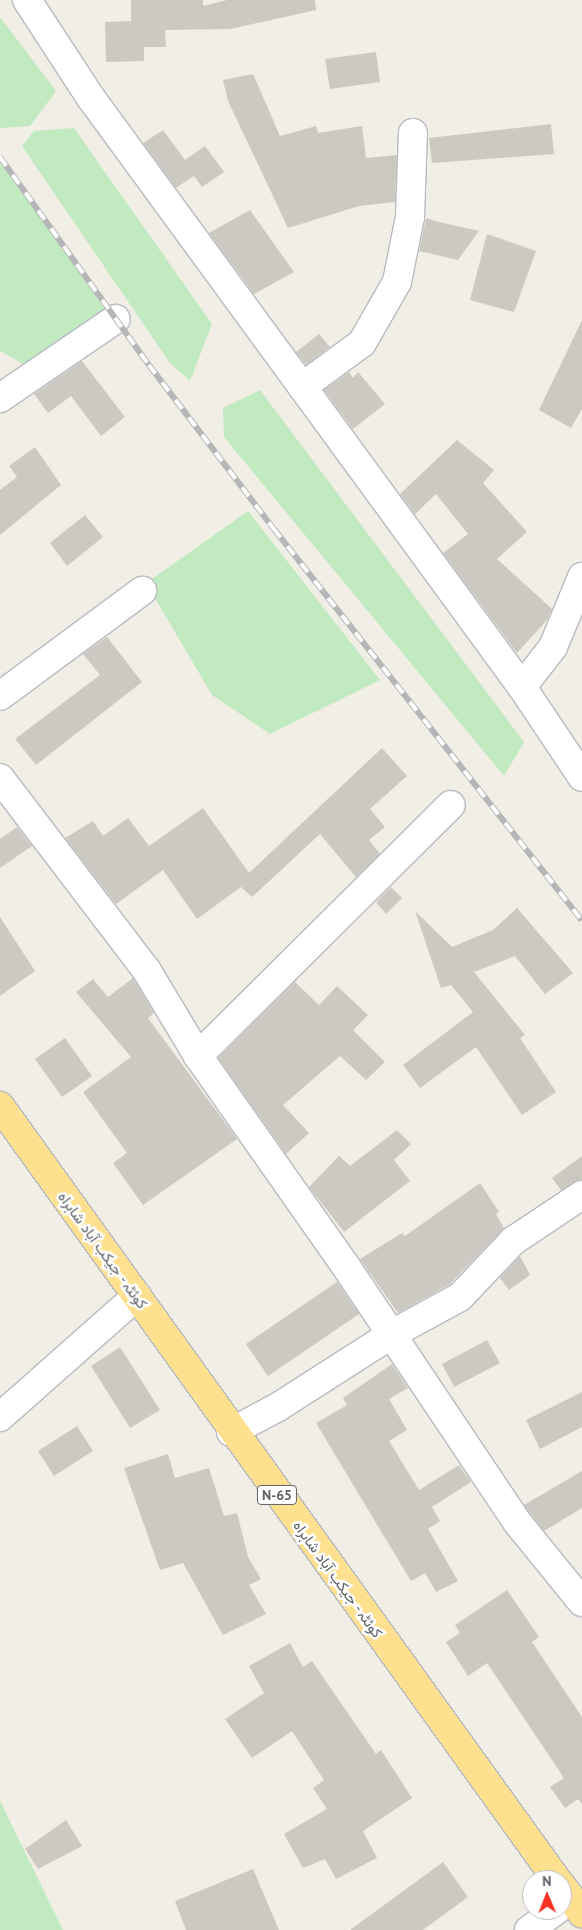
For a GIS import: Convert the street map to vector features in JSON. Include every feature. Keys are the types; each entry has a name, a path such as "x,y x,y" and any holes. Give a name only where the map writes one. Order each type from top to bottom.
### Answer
{"highway":[{"name":"کوئٹہ - جیکب آباد شاہراہ","path":"0,1106 544,1870"}],"street":[{"path":"27,0 91,98 522,687 577,757"},
{"path":"302,387 362,343 396,282 410,218 413,132"},
{"path":"0,398 116,319"},
{"path":"522,687 553,647 582,577"},
{"path":"0,696 142,590"},
{"path":"0,778 147,971 198,1056 392,1334 517,1522 578,1588"},
{"path":"198,1056 451,805"},
{"path":"231,1432 392,1334 460,1297 513,1241 582,1195"},
{"path":"0,1417 137,1296"},
{"path":"529,1930 541,1920"}],"green space":[{"path":"0,17 56,91 30,126 0,128"},
{"path":"74,128 212,324 190,381 170,363 22,146 34,131"},
{"path":"0,160 107,312 29,367 0,351"},
{"path":"260,390 524,742 504,776 224,437 223,408"},
{"path":"248,511 380,680 270,734 212,695 152,593 152,579"},
{"path":"0,1801 63,1930 0,1930"}],"building":[{"path":"131,0 203,0 203,6 227,0 315,0 316,10 230,29 165,30 166,47 144,47 144,61 106,62 105,22 131,21"},
{"path":"376,52 380,82 330,89 325,59"},
{"path":"253,74 280,136 316,126 318,133 362,126 366,158 397,155 395,202 359,206 288,228 228,101 223,80"},
{"path":"551,124 554,154 432,163 429,138"},
{"path":"163,130 185,160 205,146 224,172 202,187 194,176 176,188 143,143"},
{"path":"250,210 294,272 254,294 209,233"},
{"path":"426,218 479,231 458,260 419,251"},
{"path":"487,234 536,251 514,312 470,300"},
{"path":"582,320 582,409 571,428 539,410"},
{"path":"319,334 330,347 306,365 296,352"},
{"path":"82,361 125,417 101,436 71,396 48,413 34,394"},
{"path":"349,372 353,378 358,372 385,404 353,429 324,390"},
{"path":"457,440 494,470 483,483 527,532 497,559 552,609 547,620 517,653 443,553 468,534 436,494 415,514 400,494"},
{"path":"35,447 61,485 0,535 0,490 17,477 9,466"},
{"path":"85,515 103,537 67,566 50,543"},
{"path":"107,637 142,682 36,765 15,739 100,675 83,654"},
{"path":"382,748 407,776 370,809 385,827 369,840 380,854 356,877 320,834 252,897 241,887 197,919 163,870 116,904 65,838 93,821 103,836 128,818 149,846 203,808 249,873"},
{"path":"17,827 32,846 0,868 0,839"},
{"path":"391,887 402,898 386,914 376,902"},
{"path":"517,908 573,973 545,994 515,956 474,972 525,1035 520,1038 556,1092 522,1115 476,1047 420,1088 403,1065 473,1012 451,985 441,988 415,911 452,947 493,930"},
{"path":"0,917 35,971 0,996"},
{"path":"133,978 154,1013 148,1018 237,1139 143,1205 113,1163 127,1153 83,1092 131,1057 76,992 93,979 108,997"},
{"path":"295,982 319,1005 337,986 368,1015 353,1030 385,1062 366,1080 340,1056 283,1105 309,1133 286,1154 218,1058"},
{"path":"65,1038 92,1076 62,1097 35,1059"},
{"path":"397,1130 411,1144 394,1160 410,1181 344,1232 309,1187 339,1156 350,1166"},
{"path":"582,1156 582,1180 561,1190 552,1178"},
{"path":"480,1183 499,1212 496,1214 504,1228 450,1284 398,1313 360,1259 402,1233 405,1236"},
{"path":"520,1256 530,1275 509,1290 500,1278"},
{"path":"337,1282 359,1314 268,1376 246,1344"},
{"path":"487,1340 500,1363 454,1387 442,1364"},
{"path":"120,1347 160,1410 130,1428 91,1366"},
{"path":"392,1364 408,1388 389,1399 407,1430 389,1441 419,1490 459,1465 471,1482 432,1507 440,1521 428,1529 458,1581 436,1592 425,1573 411,1581 316,1423 347,1405 343,1398"},
{"path":"582,1392 582,1427 540,1449 526,1420"},
{"path":"77,1426 93,1451 54,1476 38,1451"},
{"path":"168,1454 175,1478 209,1468 224,1516 237,1513 248,1557 261,1579 249,1585 266,1614 223,1635 183,1563 160,1570 124,1468"},
{"path":"582,1471 582,1508 544,1531 524,1505"},
{"path":"507,1590 539,1637 532,1642 582,1717 582,1804 578,1799 565,1808 550,1787 564,1778 487,1663 468,1676 446,1642 460,1633 455,1625"},
{"path":"290,1643 303,1667 312,1661 376,1754 381,1750 412,1798 363,1831 377,1858 336,1879 325,1859 303,1868 284,1834 327,1809 313,1788 324,1780 292,1731 252,1758 225,1719 264,1693 249,1666"},
{"path":"66,1820 82,1846 38,1869 25,1849"},
{"path":"443,1862 468,1897 423,1930 350,1930"},
{"path":"253,1869 279,1930 186,1930 175,1901"}],"railway":[{"path":"0,157 149,365 274,529 582,920"}]}
